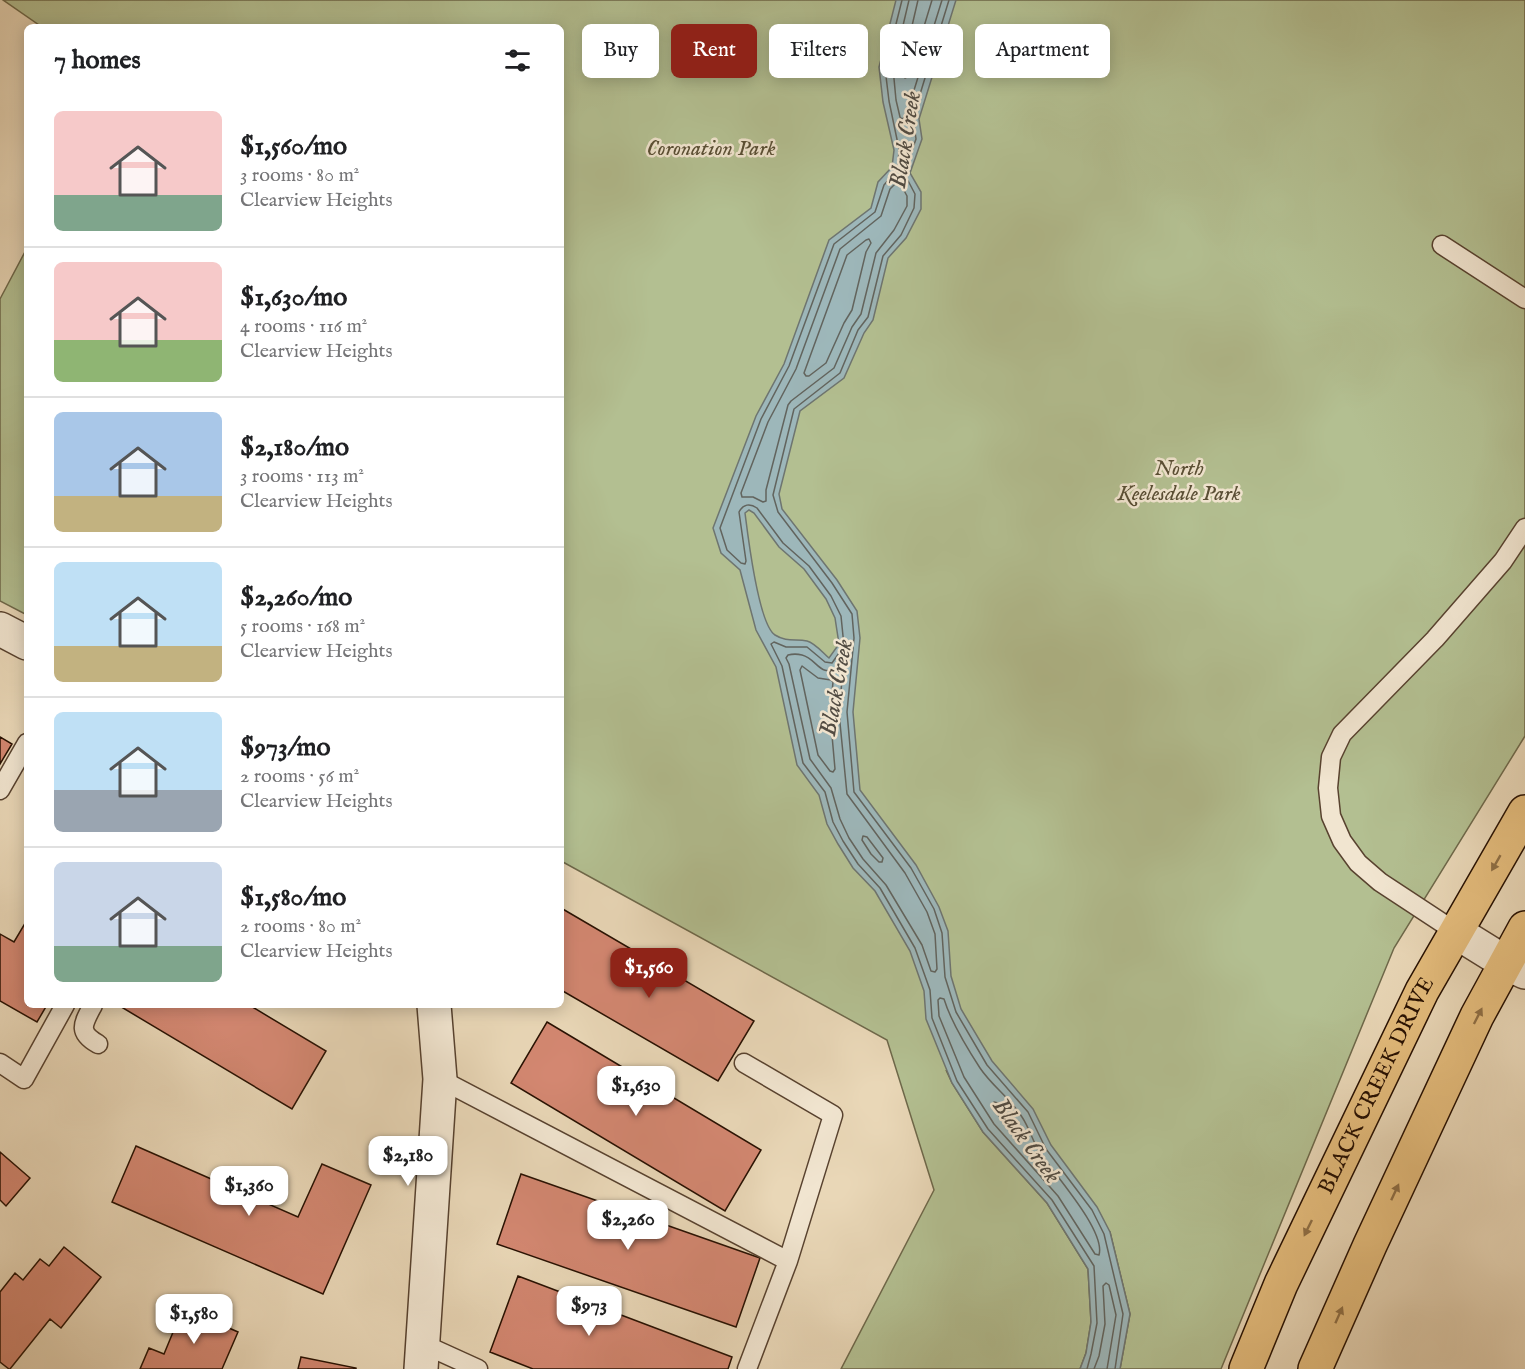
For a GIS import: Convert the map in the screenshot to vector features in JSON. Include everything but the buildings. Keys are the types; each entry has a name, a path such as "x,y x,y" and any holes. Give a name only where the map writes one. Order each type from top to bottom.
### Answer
{"main road":[{"name":"BLACK CREEK DRIVE","path":"1246,1369 1281,1284 1417,1001 1525,812"},
{"path":"1315,1369 1477,1016 1516,967 1525,928"}],"street":[{"path":"0,629 24,641"},
{"path":"1456,932 1516,967"},
{"path":"422,1357 440,1079 434,1008"}],"lane":[{"path":"1442,244 1525,299"},
{"path":"1456,932 1380,882 1358,863 1342,841 1331,816 1328,788 1331,757 1342,734 1435,639 1503,561 1525,528"},
{"path":"0,790 24,748"},
{"path":"0,1063 24,1079 64,1008"},
{"path":"91,1008 83,1024 83,1031 90,1040 98,1044"},
{"path":"744,1063 833,1115 788,1262 747,1369"},
{"path":"440,1079 788,1262"},
{"path":"422,1357 478,1369"}],"green space":[{"name":"North Keelesdale Park","path":"3,0 1525,0 1525,736 1394,948 1221,1369 1120,1369 1130,1314 1110,1232 946,1070 983,1132 1047,1203 1088,1269 1091,1322 1086,1353 1080,1369 841,1369 934,1190 887,1040 564,863 564,24 38,24"},
{"path":"24,254 24,613 0,601 0,299"}],"water":[{"path":"896,0 956,0 949,24 890,24"},
{"name":"Black Creek","path":"880,78 932,78 919,119 922,139 910,173 921,192 921,209 906,238 888,258 873,320 864,333 844,378 800,411 779,494 782,509 837,580 857,611 860,638 853,712 860,790 916,865 939,907 948,931 951,976 961,1009 992,1061 1033,1109 1051,1145 1097,1207 1110,1232 1130,1314 1120,1369 1080,1369 1086,1353 1091,1322 1088,1269 1047,1203 983,1132 952,1083 926,1019 924,991 910,951 875,891 853,868 838,844 827,824 819,795 797,765 776,667 756,630 740,570 721,553 713,528 756,416 784,364 829,240 871,208 878,182 892,167 894,150 883,102","holes":["749,510 754,513 779,547 804,569 826,599 835,618 839,644 829,658 810,642 783,639 769,628 759,598 745,513"]}],"park label":[{"name":"Coronation Park","path":"711,149"}]}
